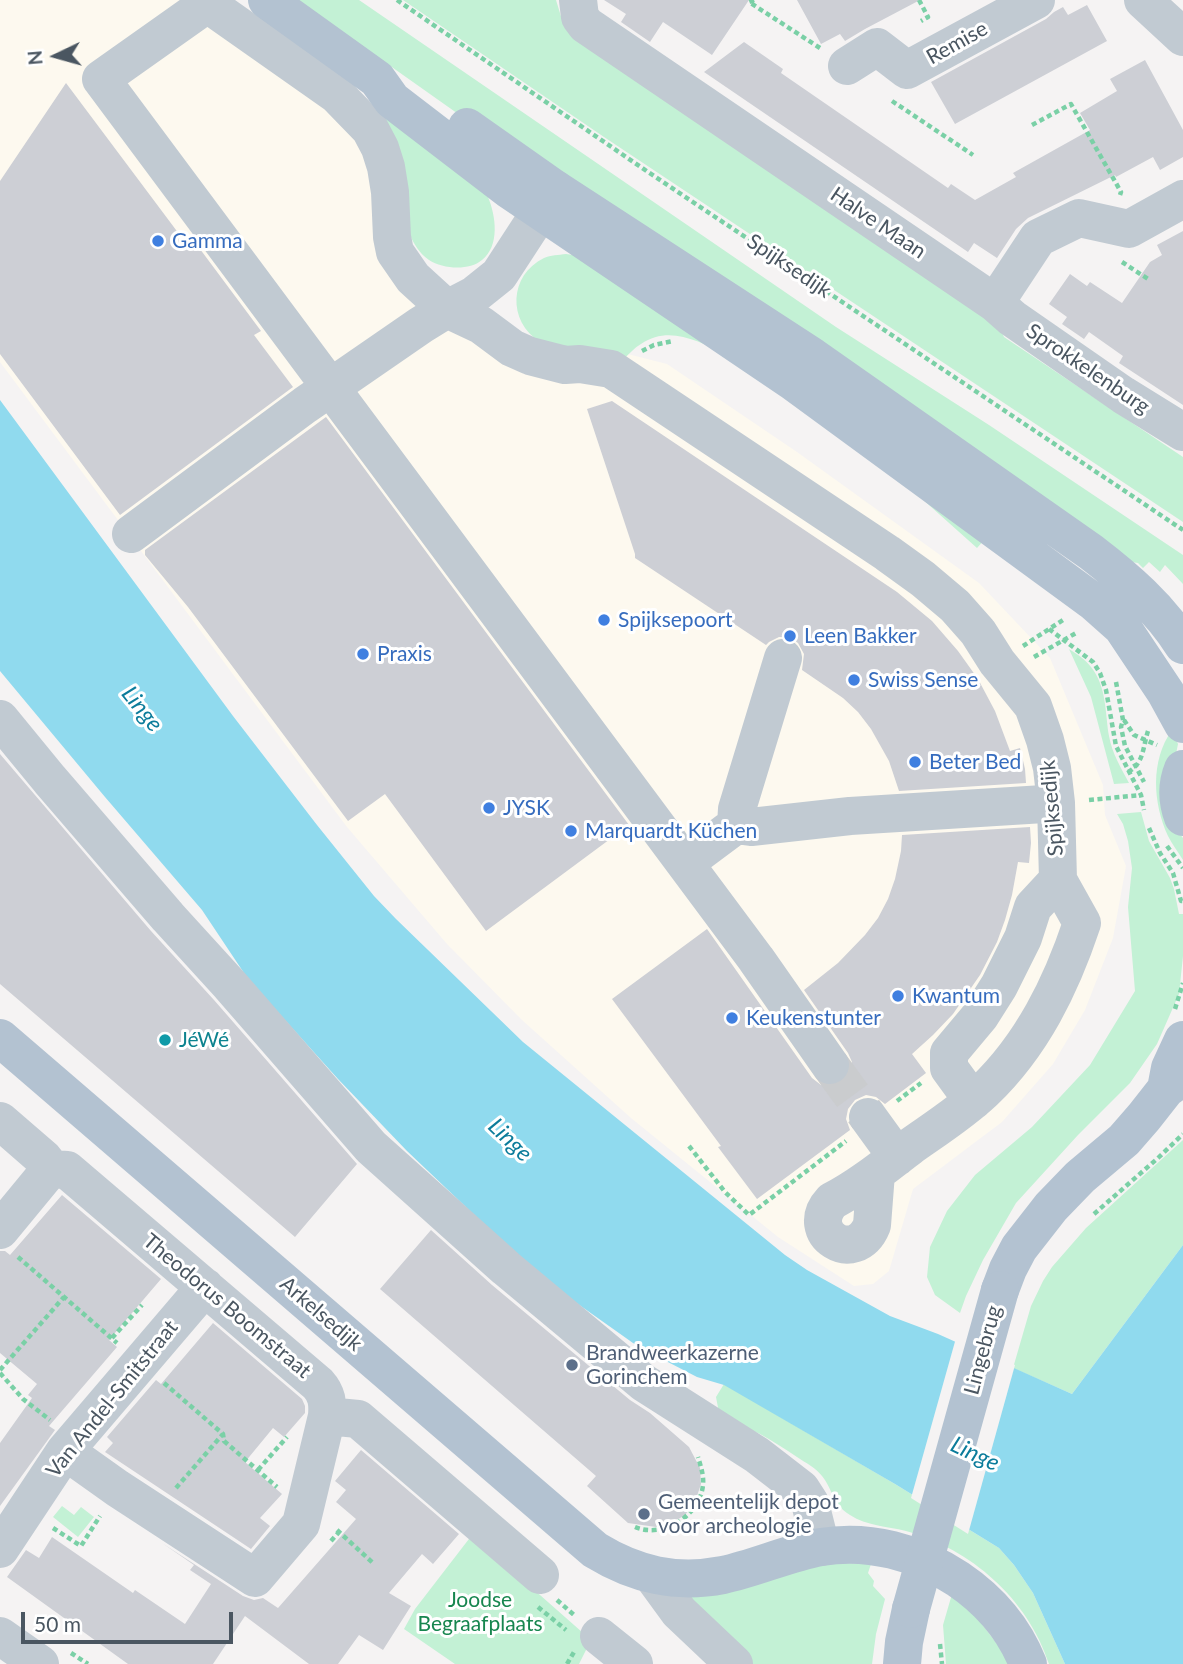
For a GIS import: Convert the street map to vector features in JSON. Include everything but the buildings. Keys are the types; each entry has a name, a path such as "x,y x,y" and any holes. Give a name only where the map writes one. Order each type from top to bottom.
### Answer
{"main road":[{"path":"267,0 377,79 403,86 424,98 547,200 1095,603 1122,627 1166,693 1180,777 1178,797 1165,821"},
{"path":"547,200 813,357 1112,568 1158,611 1183,645"},
{"name":"Arkelsedijk","path":"0,1038 595,1550 639,1572 685,1578 722,1575 821,1547 853,1545 906,1553 927,1561 972,1588 998,1613 1028,1664"},
{"name":"Lingebrug","path":"902,1664 911,1609 1008,1269 1019,1248 1051,1207 1080,1177 1124,1140 1174,1083 1170,1068 1183,1040"}],"street":[{"name":"Halve Maan","path":"578,0 580,17 586,25 995,303"},
{"name":"Remise","path":"847,66 877,47 907,70 1036,0"},
{"path":"1143,0 1183,37"},
{"path":"205,2 101,79 300,345 318,397 685,863 830,1065"},
{"name":"Spijksedijk","path":"205,2 337,95 370,129 386,167 395,252 413,278 447,309 481,325 512,348 530,356 565,365 580,364 611,369 923,579 978,632 1002,668 1033,706 1052,768 1056,803 1058,880 1082,923 1074,945 1055,992 1033,1031 1007,1066 973,1101 886,1165 870,1119"},
{"path":"995,303 1038,238 1079,218 1129,229 1183,199"},
{"path":"131,534 318,397 447,309 474,295 499,275 547,200"},
{"name":"Sprokkelenburg","path":"995,303 1012,318 1123,395 1183,432"},
{"path":"685,863 736,825 737,809 783,658"},
{"path":"0,719 151,897 371,1147 506,1268 644,1383 757,1455 801,1489 810,1503 821,1547"},
{"name":"Spijksedijk","path":"736,825 751,827 850,816 1044,804"},
{"name":"Spijksedijk","path":"949,1068 950,1053 980,1016 999,986 1023,938 1033,907 1058,880"},
{"path":"949,1068 973,1101"},
{"path":"0,1121 44,1158 52,1169 0,1230"},
{"name":"Theodorus Boomstraat","path":"52,1169 72,1173 318,1384 327,1399 327,1416"},
{"name":"Van Andel-Smitstraat","path":"0,1549 65,1451 205,1287"},
{"path":"65,1451 255,1578 301,1524 327,1416 359,1419 540,1575"},
{"path":"652,1575 679,1612 734,1664"},
{"path":"0,1636 40,1664"},
{"path":"599,1636 634,1664"}],"path":[{"name":"Spijksedijk","path":"397,0 648,172 1183,530"},
{"path":"754,0 749,2 847,66"},
{"path":"919,0 928,17 921,21"},
{"path":"907,70 890,100 972,155"},
{"path":"1032,125 1071,104 1121,192 1107,225 1112,254 1147,279"},
{"path":"1002,668 1069,615"},
{"path":"1049,629 1093,662 1100,673 1106,690 1116,746 1140,795 1145,817"},
{"path":"1002,668 1076,633"},
{"path":"1148,788 1125,746 1121,727 1124,720 1134,735 1174,746"},
{"path":"1104,799 1140,795"},
{"path":"1165,821 1160,853 1173,873 1183,901"},
{"path":"689,1146 725,1192 749,1215 870,1119 931,1075 949,1068"},
{"path":"1093,1215 1183,1134"},
{"path":"0,1370 64,1297"},
{"path":"155,1513 223,1434"},
{"path":"635,1528 666,1528 684,1519 691,1512 699,1501 704,1484 698,1446"},
{"path":"26,1511 81,1546 117,1488"},
{"path":"306,1501 373,1563"},
{"path":"540,1575 542,1587 599,1636"}],"shaded area":[{"name":"Spijksepoort","path":"0,0 233,0 341,73 409,239 427,273 530,340 612,350 667,364 797,452 979,583 1050,658 1103,785 1105,815 1126,866 1113,938 1085,1010 1053,1064 1002,1122 913,1189 889,1271 873,1284 854,1286 778,1237 631,1118 522,1020 447,944 347,827 0,362"}],"green space":[{"path":"297,0 359,0 836,327 989,425 1183,555 1183,584 1165,565 1160,572 1149,562 1143,568 1138,563 1118,560 478,128"},
{"path":"403,0 556,0 563,23 992,308 1004,337 1183,457 1183,522 604,137"},
{"path":"376,98 488,197 493,213 494,239 488,254 477,264 456,268 441,265 425,257 415,245 409,233"},
{"path":"566,254 608,270 730,347 968,521 986,538 977,548 920,497 725,354 704,344 673,335 662,336 641,344 624,359 598,351 554,348 540,342 529,333 522,322 516,298 519,287 532,266 547,257"},
{"path":"1069,649 1089,664 1100,683 1110,742 1129,783 1114,784 1091,697"},
{"path":"1172,730 1178,744 1174,764 1175,828 1183,838 1183,860 1168,836 1157,796 1157,768 1165,742"},
{"path":"1141,812 1149,841 1170,878 1179,914 1183,914 1179,994 1157,1044 1130,1083 1016,1203 983,1260 960,1313 935,1295 927,1277 930,1247 947,1211 975,1175 1032,1127 1090,1065 1135,991 1128,907 1132,868 1128,841 1117,814"},
{"path":"1183,1140 1183,1245 1072,1394 1013,1368 1031,1306 1052,1267 1086,1228"},
{"path":"724,1384 999,1548 1033,1593 1065,1664 1049,1664 1027,1618 1012,1598 974,1564 930,1539 856,1519 839,1506 826,1481 814,1468 760,1434 720,1418 716,1397"},
{"path":"62,1506 74,1515 81,1507 94,1517 78,1537 53,1517"},
{"name":"Joodse Begraafplaats","path":"472,1535 591,1640 579,1664 455,1664 404,1629 415,1609"},
{"path":"871,1564 868,1573 874,1581 873,1586 885,1599 872,1664 747,1664 685,1607 689,1593 810,1565"},
{"path":"952,1594 976,1616 1012,1664 946,1664 943,1625"}],"water":[{"name":"Linge","path":"0,400 233,716 374,896 523,1042 785,1255 890,1316 938,1334 1072,1394 1183,1245 1183,1664 1065,1664 1033,1593 999,1548 724,1385 697,1377 633,1343 561,1292 490,1230 407,1151 338,1079 248,979 202,910 0,671"}],"pier":[{"path":"956,1338 1015,1365 968,1534 911,1498"}],"tunnel":[{"path":"830,1065 868,1117"}],"place":[{"name":"Gamma","path":"158,241"},
{"name":"Spijksepoort","path":"604,620"},
{"name":"Leen Bakker","path":"790,636"},
{"name":"Praxis","path":"363,654"},
{"name":"Swiss Sense","path":"854,680"},
{"name":"Beter Bed","path":"915,762"},
{"name":"JYSK","path":"489,808"},
{"name":"Marquardt Küchen","path":"571,831"},
{"name":"Kwantum","path":"898,996"},
{"name":"Keukenstunter","path":"732,1018"},
{"name":"JéWé","path":"165,1040"},
{"name":"Brandweerkazerne Gorinchem","path":"572,1365"},
{"name":"Gemeentelijk depot voor archeologie","path":"644,1514"}]}
